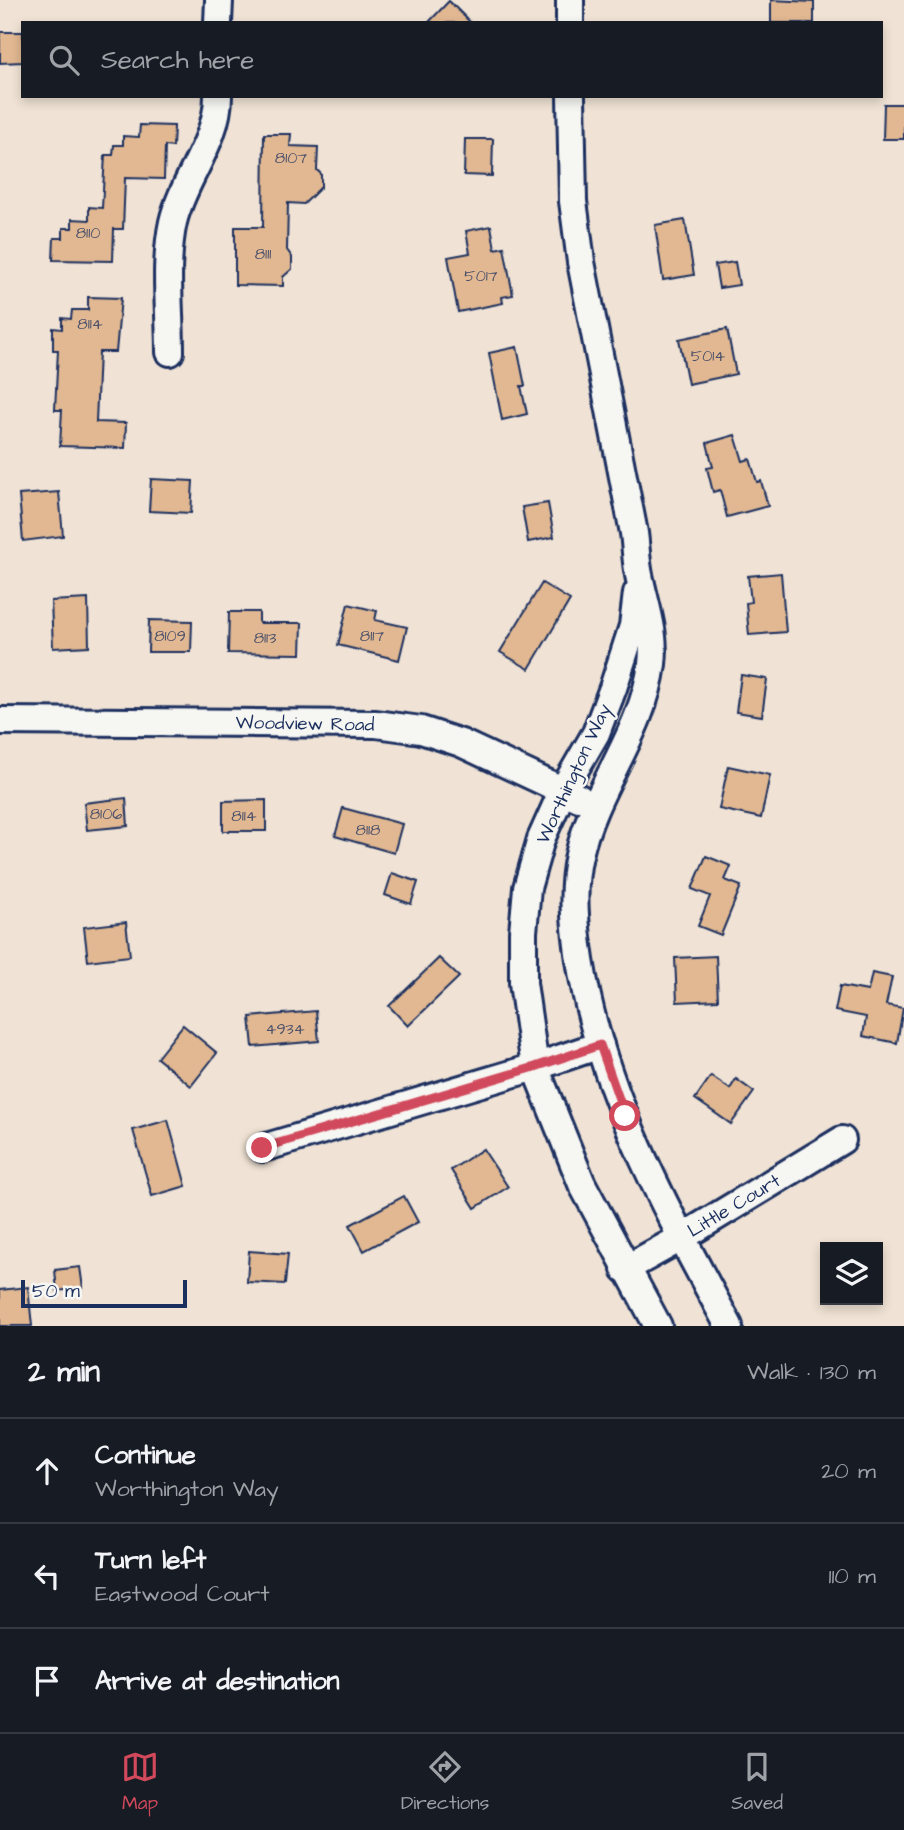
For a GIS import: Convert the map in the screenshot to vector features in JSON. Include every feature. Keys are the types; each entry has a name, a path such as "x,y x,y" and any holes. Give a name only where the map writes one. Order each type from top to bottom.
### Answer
{"street":[{"path":"218,21 219,0"},
{"path":"570,0 570,21"},
{"path":"170,352 170,247 173,222 211,131 218,98"},
{"name":"Worthington Way","path":"571,98 573,201 581,262 634,533 639,574 652,628 652,662 645,696 628,744 595,805 578,856 574,894 575,929 585,987 600,1045 644,1164 729,1326"},
{"name":"Worthington Way","path":"639,574 633,626 626,651 596,733 563,790 541,839 527,888 523,932 523,984 535,1067 582,1184 625,1269 658,1326"},
{"name":"Woodview Road","path":"0,722 376,724 421,730 461,743 595,805"},
{"path":"262,1148 600,1045"},
{"name":"Little Court","path":"625,1269 842,1140"}],"building":[{"path":"771,0 814,2 814,21 771,21"},
{"path":"449,1 469,21 430,21"},
{"path":"0,32 21,32 21,62 0,63"},
{"path":"884,104 904,104 904,139 883,139"},
{"path":"140,125 174,126 173,147 165,146 164,179 125,178 123,229 114,229 113,261 53,260 54,238 63,238 63,228 72,228 72,219 89,220 89,207 102,208 105,155 113,155 114,145 123,145 123,136 139,137"},
{"path":"264,134 291,134 290,146 318,147 317,170 321,174 321,187 304,204 288,203 287,250 292,257 292,269 283,277 283,286 235,285 235,227 263,227"},
{"path":"465,139 493,139 492,176 464,175"},
{"path":"685,220 694,275 663,280 655,225"},
{"path":"491,226 495,249 504,247 513,295 502,297 503,303 458,312 448,257 470,253 466,231"},
{"path":"735,262 739,285 719,288 715,265"},
{"path":"88,297 121,298 116,352 99,352 96,422 126,423 125,448 60,446 62,410 55,410 58,350 53,350 53,328 62,329 62,318 71,319 72,310 88,310"},
{"path":"727,329 736,374 688,384 679,339"},
{"path":"517,347 525,386 521,386 527,414 502,420 489,353"},
{"path":"735,435 743,461 750,459 757,482 761,481 768,506 727,517 720,490 713,492 707,468 713,467 707,443"},
{"path":"151,479 193,481 191,513 149,511"},
{"path":"59,492 63,536 23,541 19,495"},
{"path":"548,503 554,537 528,542 522,507"},
{"path":"781,573 786,632 749,635 746,603 751,602 748,576"},
{"path":"542,583 570,600 529,669 500,652"},
{"path":"88,599 89,646 53,648 51,601"},
{"path":"348,604 377,611 375,620 407,627 399,660 338,645"},
{"path":"229,612 259,612 259,623 302,623 301,654 228,653"},
{"path":"149,620 192,621 191,652 148,652"},
{"path":"741,675 767,679 762,716 736,712"},
{"path":"728,766 770,775 761,818 719,809"},
{"path":"126,798 128,826 87,830 84,803"},
{"path":"266,800 266,831 223,831 223,801"},
{"path":"343,808 402,824 394,853 335,836"},
{"path":"706,856 731,866 725,880 741,886 721,935 698,926 710,896 692,889"},
{"path":"392,873 418,882 411,904 385,895"},
{"path":"126,922 130,956 88,961 84,927"},
{"path":"716,956 718,1000 677,1002 675,958"},
{"path":"439,958 459,977 408,1026 389,1006"},
{"path":"872,973 892,977 886,1005 903,1008 897,1043 863,1036 866,1017 835,1011 840,986 868,991"},
{"path":"316,1011 319,1041 253,1047 250,1017"},
{"path":"183,1025 217,1053 191,1086 157,1058"},
{"path":"711,1076 730,1089 736,1079 754,1092 731,1124 695,1099"},
{"path":"168,1120 186,1186 152,1196 133,1130"},
{"path":"483,1149 508,1187 475,1208 451,1170"},
{"path":"404,1196 418,1222 364,1251 350,1225"},
{"path":"249,1251 288,1254 285,1284 247,1282"},
{"path":"80,1267 83,1288 57,1291 55,1270"},
{"path":"28,1287 32,1326 0,1326 0,1290"}],"route":[{"path":"262,1148 600,1045 625,1116"}]}
